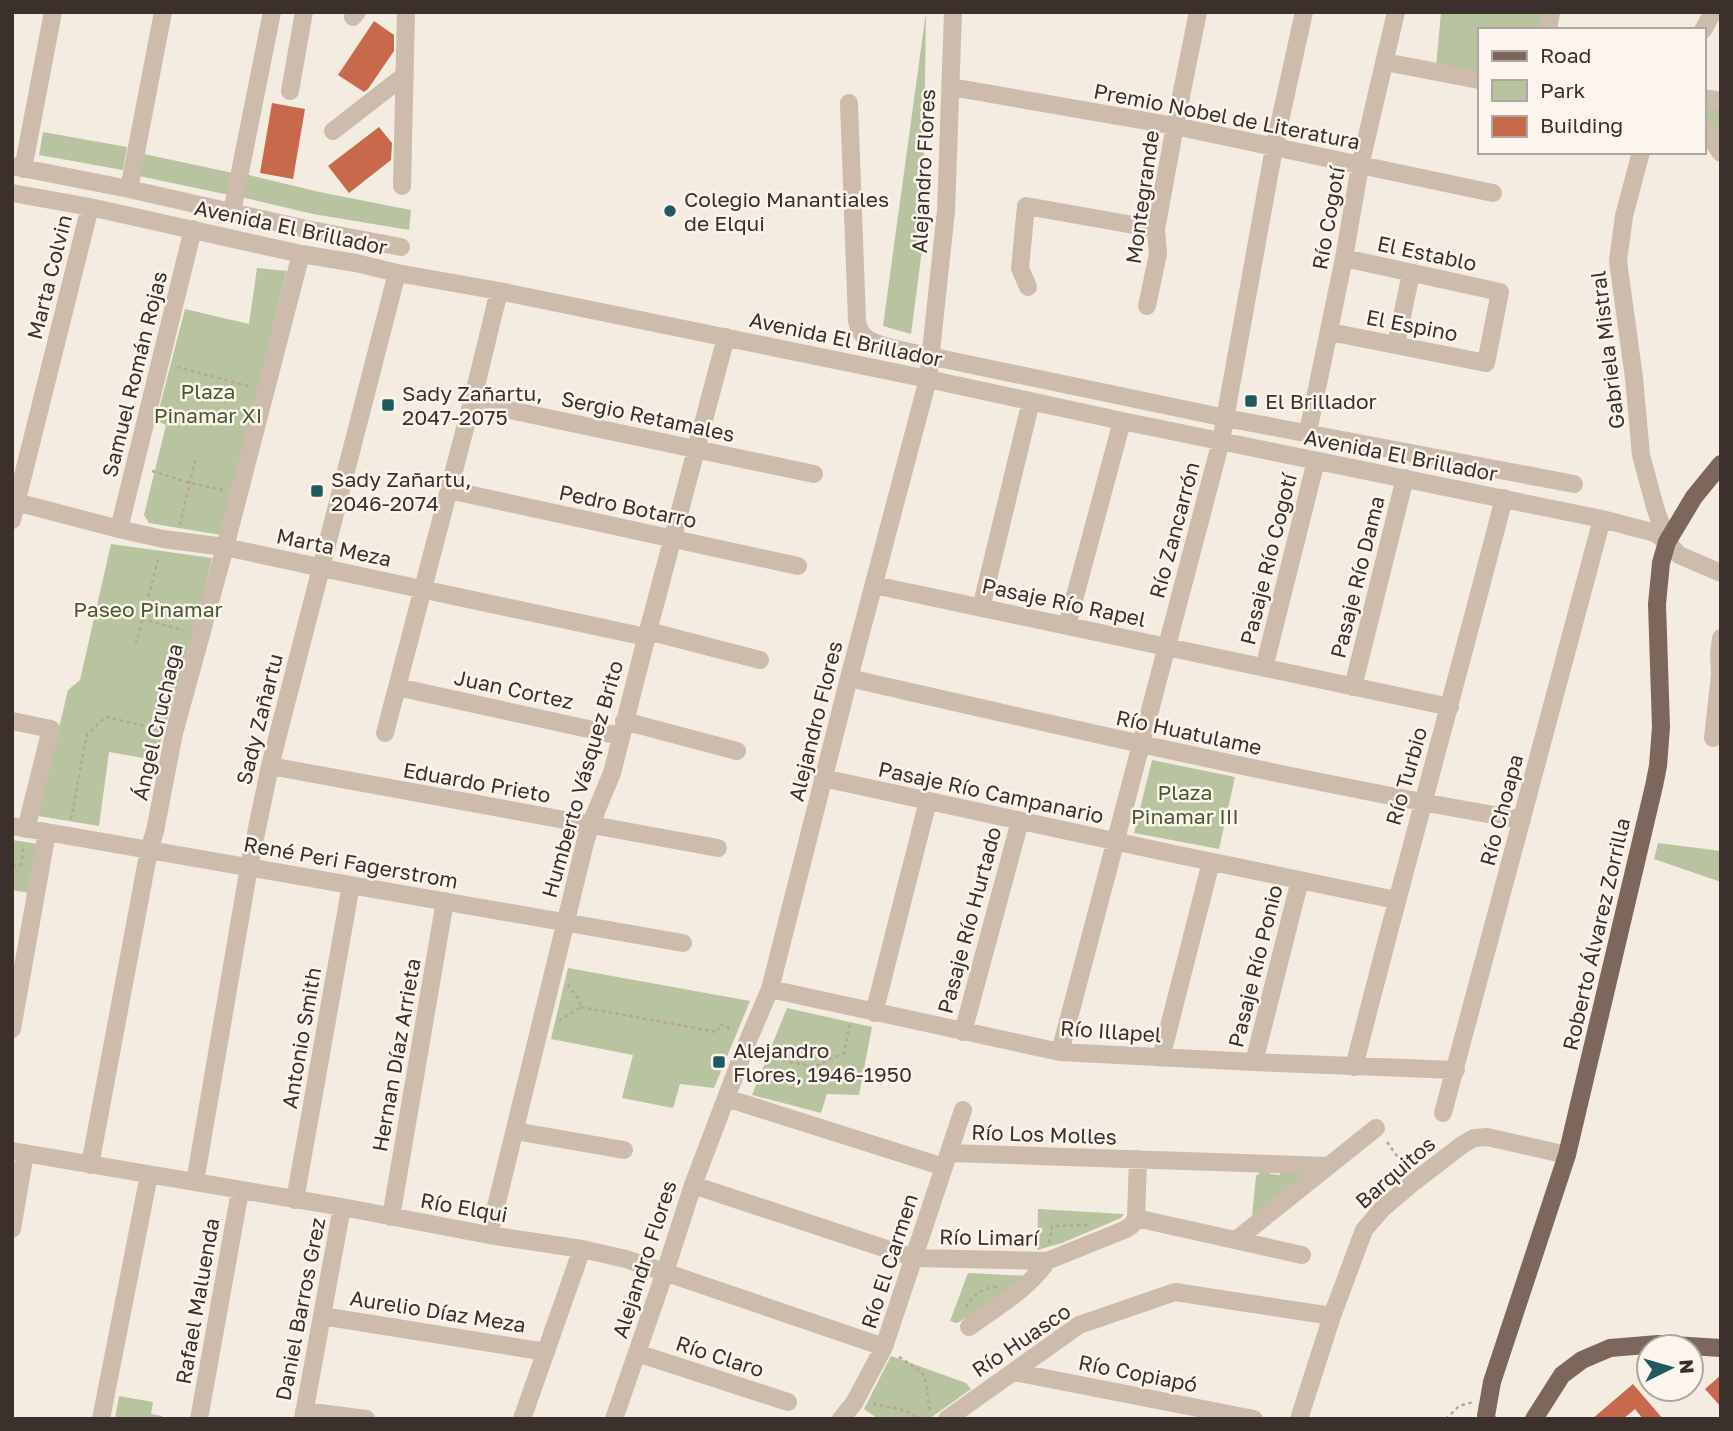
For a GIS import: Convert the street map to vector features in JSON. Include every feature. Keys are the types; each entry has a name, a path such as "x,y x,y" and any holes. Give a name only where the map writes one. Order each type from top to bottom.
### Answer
{"main road":[{"name":"Roberto Álvarez Zorrilla","path":"1487,1419 1492,1382 1567,1155 1658,766 1661,727 1657,604 1661,563 1667,542 1694,497 1721,464"},
{"path":"1534,1419 1562,1375 1582,1360 1610,1348 1658,1344 1721,1348"}],"street":[{"path":"18,168 53,12"},
{"path":"129,189 163,12"},
{"path":"402,186 406,12"},
{"name":"Alejandro Flores","path":"614,1419 693,1185 770,989 928,379 946,212 953,12"},
{"name":"Montegrande","path":"1147,306 1158,254 1156,229 1198,12"},
{"name":"Río Zancarrón","path":"1060,1052 1221,441 1274,148 1304,12"},
{"name":"Río Cogotí","path":"1308,432 1330,332 1360,166 1396,12"},
{"path":"1704,28 1713,12"},
{"path":"232,212 271,14 303,17 290,91"},
{"path":"1385,61 1478,80"},
{"path":"333,131 405,75"},
{"name":"Premio Nobel de Literatura","path":"951,87 1175,126 1493,193"},
{"name":"Avenida El Brillador","path":"849,103 856,321 864,337 883,345 929,356 1226,418 1574,484"},
{"path":"1705,131 1721,153"},
{"name":"Gabriela Mistral","path":"1640,154 1624,216 1618,261 1634,378 1641,455 1667,542"},
{"name":"Avenida El Brillador","path":"18,168 401,247"},
{"name":"Avenida El Brillador","path":"12,192 301,254 726,337 1504,498 1655,533 1667,542"},
{"path":"1028,287 1020,268 1026,206 1156,229"},
{"name":"Marta Colvin","path":"12,520 90,207"},
{"name":"Samuel Román Rojas","path":"118,529 193,229"},
{"path":"306,229 377,269"},
{"name":"Ángel Cruchaga","path":"90,1165 149,850 174,733 301,254"},
{"name":"El Establo","path":"1344,258 1500,292 1486,363"},
{"name":"Sady Zañartu","path":"195,1182 249,867 270,766 397,273"},
{"path":"1396,345 1411,273"},
{"path":"385,733 499,291"},
{"name":"El Espino","path":"1330,332 1486,363"},
{"name":"Humberto Vásquez Brito","path":"489,1235 590,826 612,773 726,337"},
{"path":"981,608 1031,401"},
{"name":"Sergio Retamales","path":"472,402 814,474"},
{"path":"1067,626 1122,421"},
{"name":"Pasaje Río Cogotí","path":"1264,668 1316,461"},
{"name":"Pasaje Río Dama","path":"1353,687 1405,478"},
{"name":"Pedro Botarro","path":"449,490 799,566"},
{"name":"Río Turbio","path":"1354,1067 1504,498"},
{"name":"Marta Meza","path":"15,502 118,529 225,547 760,660"},
{"name":"Río Choapa","path":"1443,1113 1602,519"},
{"path":"1667,542 1679,555 1721,573"},
{"name":"Pasaje Río Rapel","path":"874,585 1450,708"},
{"path":"1713,738 1721,638"},
{"name":"Río Huatulame","path":"849,678 1140,745 1422,803 1522,820"},
{"name":"Juan Cortez","path":"397,687 737,751"},
{"path":"12,721 51,729 19,827"},
{"name":"Eduardo Prieto","path":"270,766 718,848"},
{"name":"Pasaje Río Campanario","path":"823,778 1396,900"},
{"path":"874,1013 928,801"},
{"name":"Pasaje Río Hurtado","path":"963,1032 1020,821"},
{"name":"René Peri Fagerstrom","path":"19,827 682,943"},
{"path":"12,1029 47,832"},
{"path":"1161,1058 1211,862"},
{"name":"Pasaje Río Ponio","path":"1254,1062 1300,880"},
{"name":"Antonio Smith","path":"295,1200 351,885"},
{"name":"Hernan Díaz Arrieta","path":"391,1217 445,901"},
{"name":"Río Illapel","path":"770,989 1060,1052 1456,1070"},
{"name":"Río Los Molles","path":"726,1098 947,1160 1138,1159 1329,1166"},
{"name":"Río El Carmen","path":"841,1419 854,1403 884,1347 963,1110"},
{"path":"1236,1240 1376,1128"},
{"path":"515,1131 624,1150"},
{"name":"Barquitos","path":"1300,1419 1332,1316 1364,1230 1382,1209 1474,1138 1488,1137 1567,1155"},
{"path":"12,1229 19,1152"},
{"name":"Río Elqui","path":"19,1152 582,1249 626,1259 884,1347"},
{"path":"1138,1159 1136,1218 1302,1255"},
{"path":"102,1419 149,1175"},
{"name":"Río Limarí","path":"693,1185 914,1258 1047,1261 1124,1230 1132,1225 1136,1218"},
{"name":"Rafael Maluenda","path":"199,1419 240,1191"},
{"name":"Daniel Barros Grez","path":"304,1415 342,1207"},
{"path":"522,1419 582,1249"},
{"path":"969,1327 1031,1281 1047,1261"},
{"name":"Río Huasco","path":"939,1418 1014,1372 1079,1325 1175,1292 1332,1316"},
{"name":"Aurelio Díaz Meza","path":"322,1316 546,1352"},
{"name":"Río Claro","path":"637,1353 788,1402"},
{"name":"Río Copiapó","path":"1014,1372 1254,1419"},
{"path":"304,1415 366,1419"}],"path":[{"path":"160,363 265,391"},
{"path":"136,644 142,619 171,540 179,528 195,460"},
{"path":"135,467 238,495"},
{"path":"142,619 201,635"},
{"path":"70,821 87,734 106,717 174,733"},
{"path":"581,1007 717,1032 720,1024 737,1032"},
{"path":"758,1055 814,1067 844,1053 856,1009"},
{"path":"1376,1128 1415,1181"},
{"path":"884,1347 922,1371 939,1418"},
{"path":"856,1396 883,1407 897,1408 918,1419"},
{"path":"1447,1419 1459,1406 1489,1397"}],"green space":[{"path":"926,12 926,219 911,334 883,326"},
{"path":"1441,12 1545,12 1542,28 1478,28 1478,75 1436,67"},
{"path":"1705,108 1721,108 1721,144 1705,124"},
{"path":"43,132 127,147 123,170 39,155"},
{"path":"144,154 233,173 229,195 139,176"},
{"path":"245,174 411,210 409,230 313,214 241,197"},
{"name":"Plaza Pinamar XI","path":"257,268 287,271 221,535 149,523 144,515 166,425 156,421 185,309 249,324"},
{"name":"Paseo Pinamar","path":"111,544 212,558 194,632 155,760 109,752 99,826 38,816 68,690 80,680"},
{"name":"Plaza Pinamar III","path":"1152,760 1235,777 1219,849 1134,833"},
{"path":"12,840 38,844 30,893 12,890"},
{"path":"1658,843 1721,851 1721,882 1654,859"},
{"path":"568,968 750,1001 714,1088 680,1084 673,1108 622,1098 633,1055 551,1039"},
{"path":"787,1008 872,1027 859,1095 827,1094 821,1113 752,1095"},
{"path":"1261,1172 1280,1175 1280,1172 1305,1174 1252,1216 1256,1176"},
{"path":"1038,1209 1124,1214 1121,1218 1062,1243 1037,1250"},
{"path":"968,1273 1029,1276 968,1321 966,1318 957,1323 950,1321"},
{"path":"891,1356 966,1383 971,1389 929,1419 878,1419 864,1409"},
{"path":"119,1396 153,1402 151,1414 162,1416 162,1419 115,1419"}],"building":[{"path":"374,21 394,35 394,51 364,92 338,75"},
{"path":"272,103 305,109 293,179 260,173"},
{"path":"379,127 392,143 391,160 349,193 328,166"},
{"path":"1721,1375 1721,1407 1705,1389"},
{"path":"1633,1384 1635,1403 1649,1403 1663,1419 1643,1419 1635,1409 1623,1419 1592,1419"}],"place":[{"name":"Colegio Manantiales de Elqui","path":"670,211"},
{"name":"El Brillador","path":"1251,401"},
{"name":"Sady Zañartu, 2047-2075","path":"388,405"},
{"name":"Sady Zañartu, 2046-2074","path":"317,491"},
{"name":"Alejandro Flores, 1946-1950","path":"719,1062"}]}
